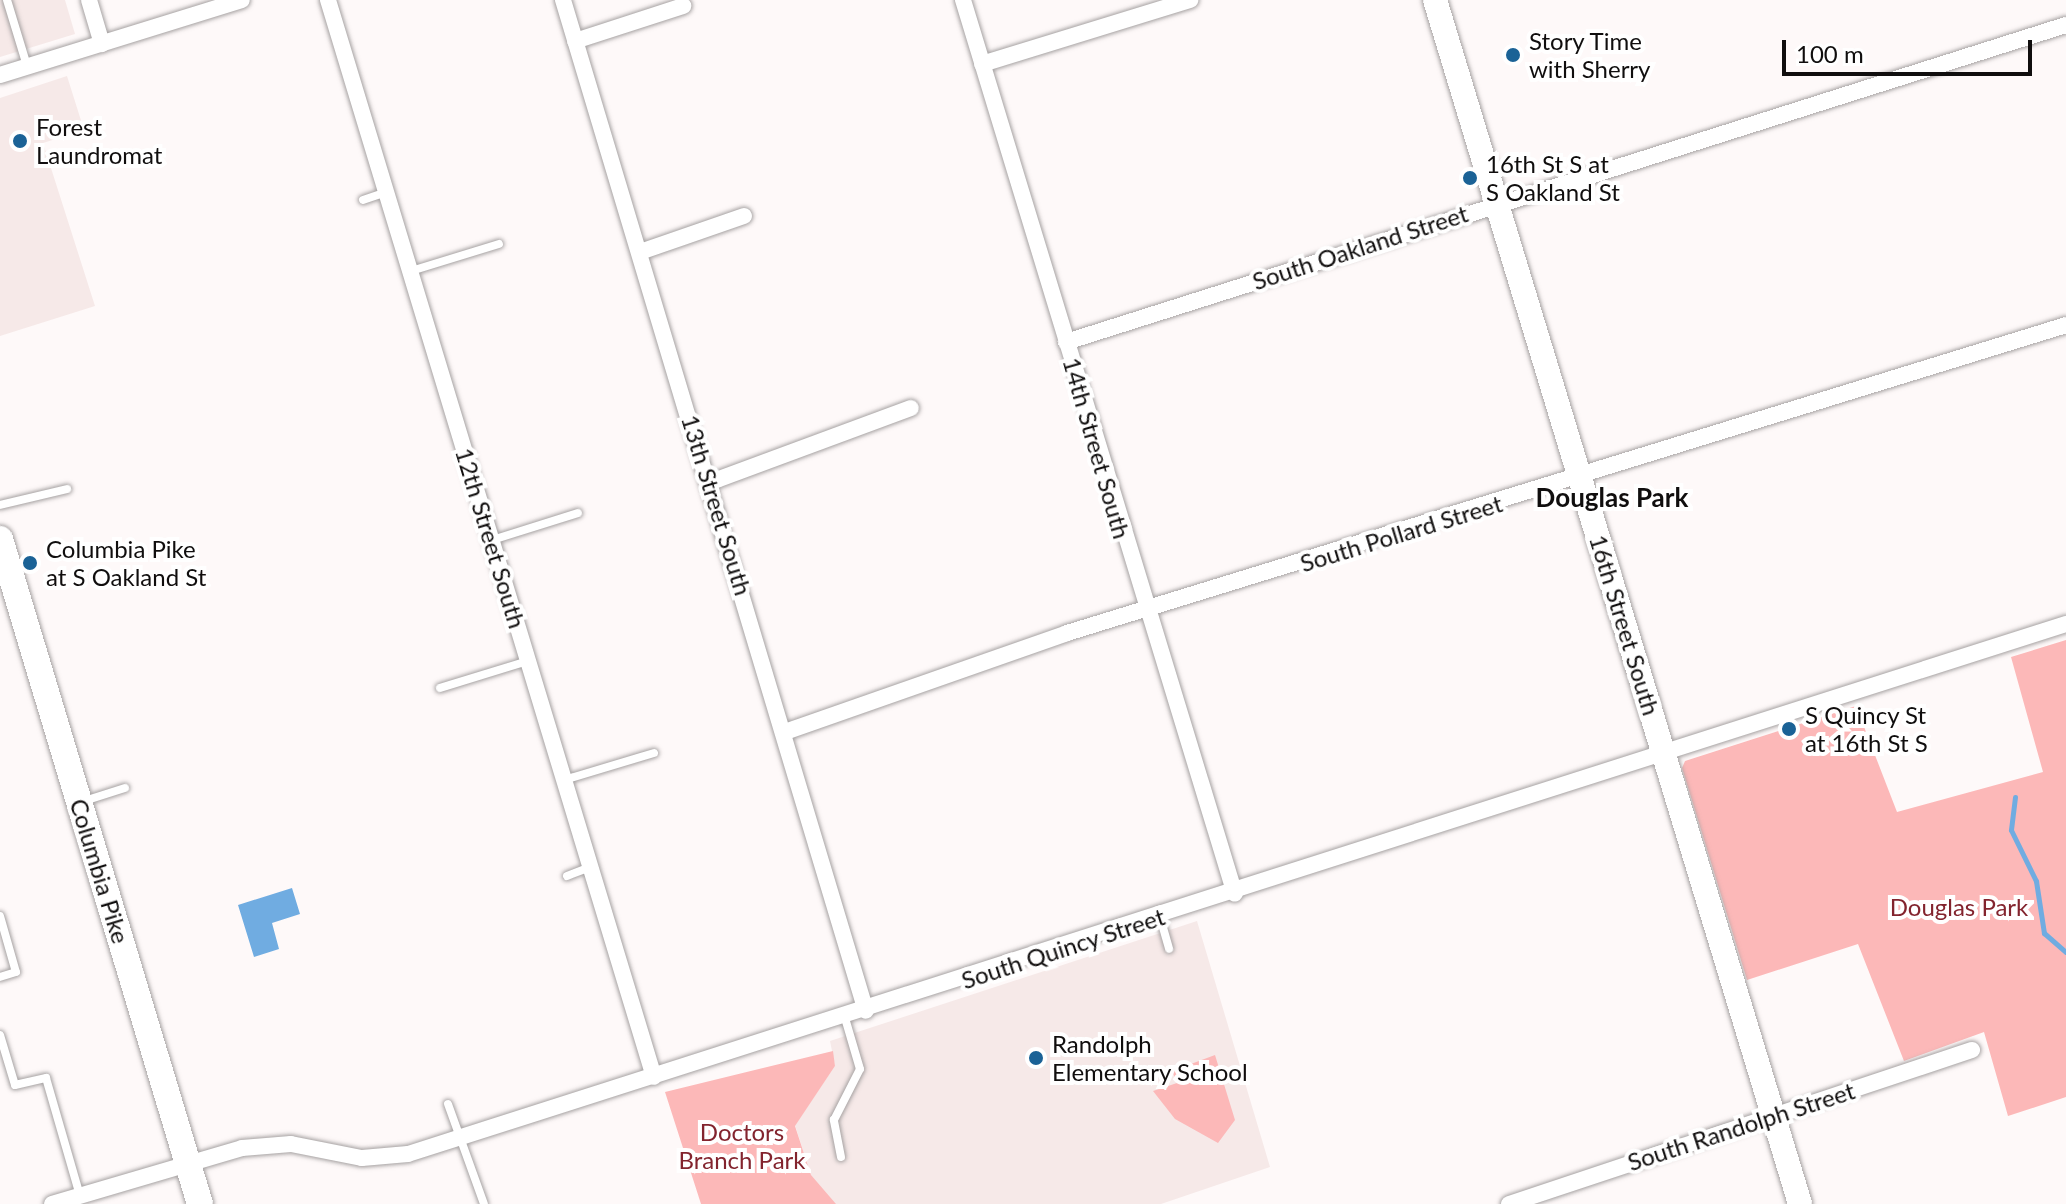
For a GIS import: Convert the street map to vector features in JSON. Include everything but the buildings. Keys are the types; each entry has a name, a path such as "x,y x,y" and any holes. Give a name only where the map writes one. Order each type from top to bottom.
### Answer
{"main road":[{"name":"Columbia Pike","path":"0,539 200,1204"}],"street":[{"path":"89,0 102,44"},
{"path":"0,75 242,0"},
{"name":"12th Street South","path":"328,0 654,1077"},
{"name":"13th Street South","path":"563,0 711,482 866,1011"},
{"name":"14th Street South","path":"963,0 1143,609 1235,894"},
{"path":"982,64 1190,0"},
{"name":"16th Street South","path":"1435,0 1800,1204"},
{"path":"575,41 683,6"},
{"name":"South Oakland Street","path":"1066,342 2066,25"},
{"path":"640,252 744,216"},
{"name":"South Pollard Street","path":"785,732 1143,609 1580,479 2066,325"},
{"path":"711,482 911,408"},
{"name":"South Quincy Street","path":"52,1204 80,1196 104,1197 186,1163 280,1144 387,1158 464,1137 1235,894 1664,751 2066,624"},
{"name":"South Randolph Street","path":"1509,1204 1972,1050"}],"lane":[{"path":"7,0 28,67"},
{"path":"363,200 386,192"},
{"path":"411,271 499,244"},
{"path":"0,505 67,489"},
{"path":"492,540 578,513"},
{"path":"440,688 528,660"},
{"path":"564,780 654,753"},
{"path":"79,802 125,788"},
{"path":"567,876 591,866"},
{"path":"0,916 16,972 0,977"},
{"path":"1160,917 1169,949"},
{"path":"841,1157 834,1120 860,1069 845,1018"},
{"path":"0,1035 15,1085 46,1078 80,1196"},
{"path":"448,1104 464,1137 484,1204"}],"shaded area":[{"path":"0,0 65,0 75,34 0,57"},
{"path":"67,76 84,130 43,143 95,306 0,336 0,98"},
{"name":"Randolph Elementary School","path":"1197,921 1270,1167 1161,1204 820,1204 795,1125 835,1066 830,1041"}],"green space":[{"name":"Douglas Park","path":"2066,640 2066,1097 2008,1116 1984,1032 1904,1061 1858,944 1747,980 1682,768 1685,761 1856,706 1897,812 2043,772 2011,657"},
{"name":"Doctors Branch Park","path":"833,1051 835,1066 795,1126 811,1175 836,1204 701,1204 665,1092"},
{"path":"1215,1055 1235,1120 1218,1143 1175,1119 1153,1091 1177,1083 1172,1071"}],"water":[{"path":"292,888 300,914 272,923 279,949 254,957 238,905"}],"waterway":[{"path":"2015,797 2011,830 2036,881 2044,933 2066,952"}],"place":[{"name":"Story Time with Sherry","path":"1513,55"},
{"name":"Forest Laundromat","path":"20,141"},
{"name":"16th St S at S Oakland St","path":"1470,178"},
{"name":"Columbia Pike at S Oakland St","path":"30,563"},
{"name":"S Quincy St at 16th St S","path":"1789,729"},
{"name":"Randolph Elementary School","path":"1036,1058"}],"district":[{"name":"Douglas Park","path":"1612,498"}]}
